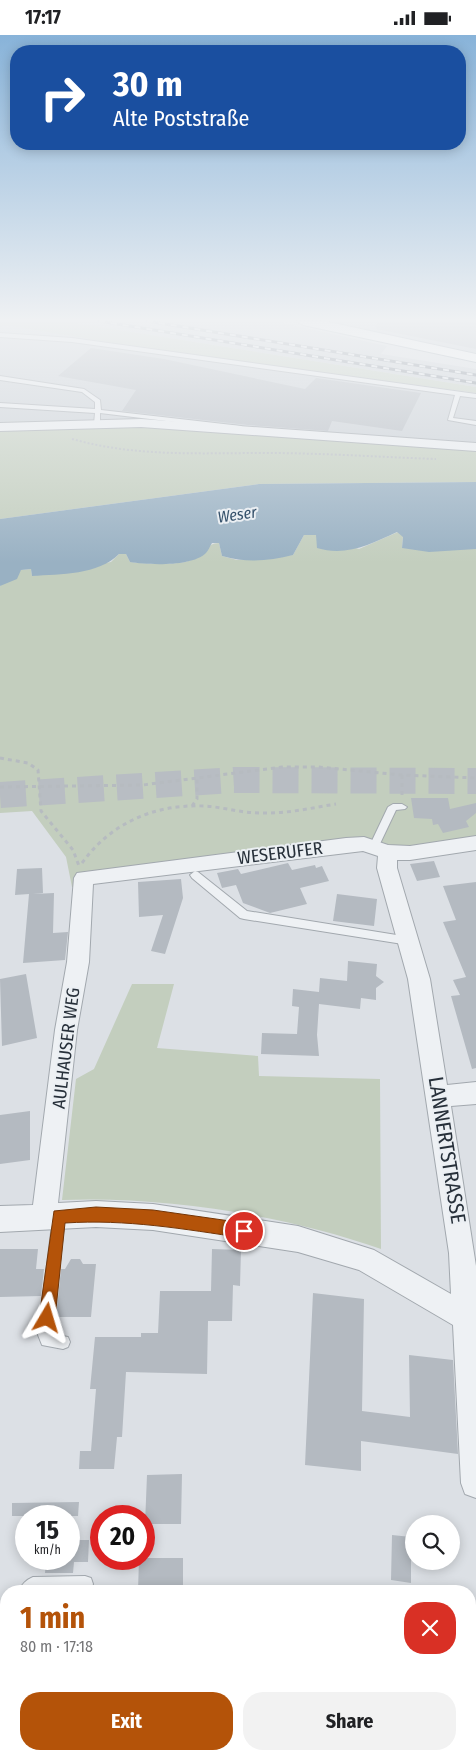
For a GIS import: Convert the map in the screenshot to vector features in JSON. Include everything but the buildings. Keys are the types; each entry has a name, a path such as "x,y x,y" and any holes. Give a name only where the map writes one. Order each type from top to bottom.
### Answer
{"street":[{"path":"0,427 141,423 476,447"},
{"name":"WESERUFER","path":"82,873 346,845 364,844 381,850 410,853 476,843"},
{"name":"LANNERTSTRASSE","path":"381,850 420,979 439,1096 472,1321 476,1483"},
{"name":"AULHAUSER WEG","path":"52,1216 66,1031 78,962 82,873"},
{"path":"439,1096 476,1093"},
{"path":"0,1219 96,1214 153,1217 298,1239 365,1259 472,1321"}],"lane":[{"path":"97,424 96,411 98,402"},
{"path":"456,402 450,419 476,423"},
{"path":"0,405 96,411 230,425 249,430"},
{"path":"381,850 393,807 402,807"},
{"path":"195,875 244,915 408,941"},
{"path":"52,1216 45,1335 47,1340 63,1343"},
{"path":"33,1585 85,1584"}],"path":[{"path":"68,438 101,447 140,453 300,453 443,459"},
{"path":"0,758 28,763 38,771 41,811 74,850 82,873"},
{"path":"0,787 143,785 282,767 318,767 402,775 476,778"},
{"path":"402,775 402,807"},
{"path":"82,873 93,846 117,826 149,813 193,806 197,799 197,779"},
{"path":"186,807 204,806 254,813 336,805"}],"shaded area":[{"path":"0,402 476,402 476,445 139,420 0,422"}],"green space":[{"path":"139,420 476,445 476,482 259,484 0,519 0,422"},
{"path":"398,532 403,536 402,548 476,549 476,842 392,854 355,844 72,887 66,857 32,811 0,813 0,586 21,570 31,569 32,576 111,562 119,554 126,554 130,562 153,564 181,563 193,559 208,546 215,543 219,543 222,556 237,560 293,555 304,535 316,535 359,549"},
{"path":"132,984 174,984 157,1048 258,1056 259,1076 380,1079 381,1249 305,1226 224,1210 141,1201 62,1200 76,1079 94,1069"}],"water":[{"name":"Weser","path":"476,482 476,549 429,552 402,548 403,537 397,532 358,548 338,551 317,548 316,535 304,535 293,555 275,559 249,560 222,556 219,543 212,543 206,553 191,561 170,564 138,563 130,562 126,554 119,554 101,566 67,574 32,576 31,569 21,570 17,579 0,586 0,519 259,484"}],"tunnel":[{"path":"0,795 234,780 476,781"}],"route":[{"path":"47,1318 59,1216 96,1214 153,1217 244,1231"}]}
